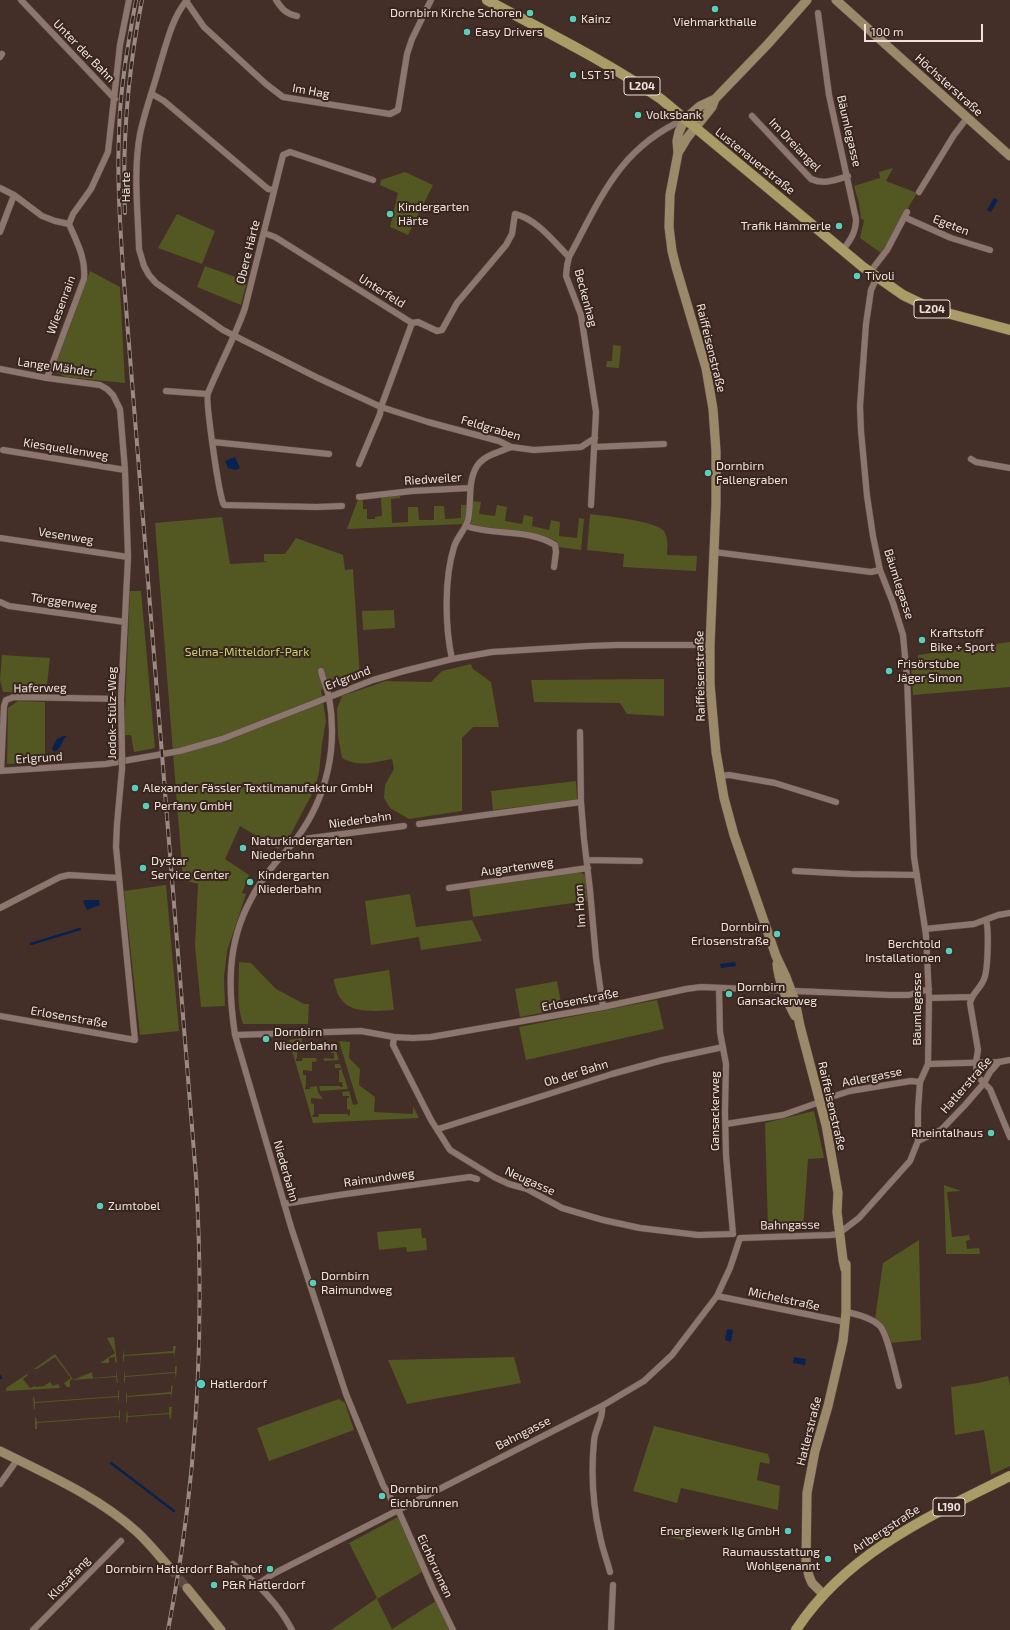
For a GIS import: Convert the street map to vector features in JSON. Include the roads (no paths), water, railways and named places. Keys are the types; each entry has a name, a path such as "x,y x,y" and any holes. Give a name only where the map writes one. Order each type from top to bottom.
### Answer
{"main road":[{"name":"Lustenauerstraße","path":"487,0 596,58 629,77 661,99 843,250 902,295 919,304 955,316 1010,330"},
{"name":"Arlbergstraße","path":"796,1630 823,1594 860,1561 889,1540 965,1498 1010,1476"}],"street":[{"name":"Unter der Bahn","path":"20,0 115,99"},
{"name":"Unter der Bahn","path":"69,224 72,214 91,189 108,152 120,44 129,0"},
{"path":"276,0 282,10 290,15 297,16"},
{"name":"Im Hag","path":"186,1 204,27 266,84 283,97 393,114 398,110 407,54 412,39 430,0"},
{"path":"685,119 700,106 715,99 767,45 807,0"},
{"name":"Höchsterstraße","path":"836,0 1010,156"},
{"name":"Härte","path":"186,1 175,17 140,134 136,189 141,259 149,275 156,283 234,337"},
{"name":"Bäumlegasse","path":"818,13 829,95 856,214 856,228 853,238 843,250"},
{"path":"152,94 164,101 268,189 274,190"},
{"name":"Raiffeisenstraße","path":"678,153 712,107 715,99"},
{"name":"Im Dreiangel","path":"752,116 811,179 816,182 827,182 848,176"},
{"path":"919,192 954,135 967,118"},
{"name":"Raiffeisenstraße","path":"685,119 677,141 678,153 670,195 670,234 676,267 703,354 711,396 716,451 716,504 710,646 712,714 720,776 734,835 824,1100 838,1193 842,1203 844,1216 842,1231"},
{"name":"Beckenhag","path":"591,505 596,412 581,315 566,276 567,266 570,257 603,194 628,158 646,142 685,119"},
{"name":"Obere Härte","path":"207,394 234,337 245,308 282,158 286,153 296,154 373,180"},
{"path":"0,188 14,195 42,216 69,224"},
{"path":"0,232 14,195"},
{"name":"Unterfeld","path":"264,233 275,237 412,323 418,322 437,331 442,330 457,303 506,245 512,234 515,214 524,216 532,221 570,257"},
{"name":"Egeten","path":"874,275 906,215 945,236 990,250"},
{"name":"Wiesenrain","path":"47,378 84,279 85,267 83,258 69,224"},
{"name":"Bäumlegasse","path":"874,275 866,324 860,406 867,496 880,570 893,603 903,635 907,678 916,875 925,929 929,989 928,1064 920,1082 918,1141"},
{"path":"359,464 380,414 381,407 412,323"},
{"name":"Feldgraben","path":"234,337 381,407 500,441 511,447 534,450 581,447 595,438"},
{"name":"Lange Mähder","path":"0,369 47,378 100,385 107,389"},
{"name":"Jodok-Stülz-Weg","path":"107,389 113,395 120,409 125,470 128,557 121,699 122,769 116,847 135,1040"},
{"path":"166,391 207,394 221,501 224,505 342,506"},
{"path":"213,442 329,454"},
{"path":"595,447 664,444"},
{"name":"Riedweiler","path":"359,497 412,491 470,488 477,467 483,459 511,447"},
{"name":"Kiesquellenweg","path":"3,450 125,470"},
{"path":"971,459 976,462 1010,468"},
{"path":"452,659 448,638 447,604 449,576 455,545 466,526 468,519 470,488"},
{"path":"466,526 536,536 548,541 555,545 556,552 554,567"},
{"name":"Vesenweg","path":"0,538 128,557"},
{"path":"714,552 871,572 880,570"},
{"name":"Törggenweg","path":"0,602 9,606 125,622"},
{"name":"Erlgrund","path":"0,771 106,764 180,751 222,739 385,676 452,659 492,652 618,644 710,646"},
{"name":"Niederbahn","path":"321,671 329,697 332,748 327,774 316,809 296,840 276,862 263,880 250,901 239,926 230,979 231,1012 235,1035 313,1298 346,1394 377,1472 397,1511"},
{"name":"Haferweg","path":"0,771 4,706 6,700 14,697 121,699"},
{"name":"Im Horn","path":"580,732 581,802 596,958 603,1007"},
{"path":"720,776 730,775 775,783 836,802"},
{"path":"419,824 581,802"},
{"name":"Niederbahn","path":"296,840 404,826"},
{"path":"587,860 640,861"},
{"name":"Augartenweg","path":"449,888 588,868"},
{"path":"795,871 916,875"},
{"path":"0,908 60,877 69,875 119,878"},
{"path":"925,929 974,924 998,915 1010,913"},
{"path":"986,920 988,931 986,975 981,985 971,997 970,1009 978,1050 976,1062 977,1076 990,1090 1010,1137"},
{"name":"Erlosenstraße","path":"235,1035 361,1031 394,1037 431,1037 603,1007 686,989 719,988 890,995 909,995 929,989"},
{"name":"Gansackerweg","path":"719,988 720,1032 726,1064 726,1154 733,1234"},
{"path":"929,998 971,997"},
{"name":"Erlosenstraße","path":"0,1016 135,1040"},
{"name":"Neugasse","path":"394,1037 393,1045 431,1120 450,1150 470,1163 509,1184 527,1189 562,1208 596,1218 646,1228 698,1235 733,1234"},
{"name":"Ob der Bahn","path":"438,1129 612,1074 663,1060 723,1047"},
{"name":"Hatlerstraße","path":"918,1141 941,1130 984,1083 990,1072 1000,1062 1010,1060"},
{"path":"928,1064 1000,1062"},
{"name":"Adlergasse","path":"726,1124 783,1115 850,1091 911,1081 920,1082"},
{"path":"842,1231 855,1222 870,1207 910,1162 918,1141"},
{"name":"Raimundweg","path":"284,1204 470,1177 477,1179"},
{"name":"Hatlerstraße","path":"823,1594 812,1583 806,1563 807,1493 815,1451 828,1406 840,1354 845,1322 845,1269 847,1247 842,1231"},
{"name":"Bahngasse","path":"258,1584 273,1574 602,1406 644,1381 672,1354 717,1296 730,1268 740,1238 831,1236 842,1231"},
{"path":"733,1234 740,1238"},
{"name":"Michelstraße","path":"717,1296 845,1322"},
{"path":"846,1312 860,1315 880,1326 888,1342 898,1386"},
{"path":"602,1406 603,1413 597,1426 594,1441 594,1488 600,1537 610,1572"},
{"path":"0,1451 67,1484 108,1509 138,1533 170,1568"},
{"path":"0,1484 17,1460"},
{"name":"Eichbrunnen","path":"397,1511 453,1630"},
{"name":"Klosafang","path":"33,1630 121,1541"},
{"path":"233,1564 258,1584 280,1610 292,1630"},
{"path":"611,1630 613,1585"},
{"path":"187,1588 221,1630"}],"water":[{"path":"994,198 998,200 991,212 987,210"},
{"path":"235,457 240,468 236,470 228,468 225,461"},
{"path":"67,736 59,749 54,752 52,748 57,739"},
{"path":"99,900 100,905 87,910 83,901"},
{"path":"735,962 736,966 721,968 720,964"},
{"path":"727,1329 733,1330 731,1342 725,1340"},
{"path":"794,1357 806,1359 805,1365 793,1363"}],"waterway":[{"path":"31,944 80,929"},
{"path":"111,1463 174,1511"}],"tunnel":[{"path":"170,1568 187,1588"}],"railway":[{"path":"136,0 121,99 118,150 120,218 196,1177 199,1234 200,1291 197,1404 186,1517 168,1630"},
{"path":"125,213 124,159 127,106 133,53 142,0"}],"place":[{"name":"Viehmarkthalle","path":"715,9"},
{"name":"Dornbirn Kirche Schoren","path":"530,13"},
{"name":"Kainz","path":"573,19"},
{"name":"Easy Drivers","path":"467,32"},
{"name":"LST 51","path":"573,75"},
{"name":"Volksbank","path":"638,115"},
{"name":"Kindergarten Härte","path":"390,214"},
{"name":"Trafik Hämmerle","path":"839,226"},
{"name":"Tivoli","path":"857,276"},
{"name":"Dornbirn Fallengraben","path":"708,473"},
{"name":"Kraftstoff Bike + Sport","path":"922,640"},
{"name":"Frisörstube Jäger Simon","path":"889,671"},
{"name":"Alexander Fässler Textilmanufaktur GmbH","path":"135,788"},
{"name":"Perfany GmbH","path":"146,806"},
{"name":"Naturkindergarten Niederbahn","path":"243,848"},
{"name":"Dystar Service Center","path":"143,868"},
{"name":"Kindergarten Niederbahn","path":"250,882"},
{"name":"Dornbirn Erlosenstraße","path":"777,934"},
{"name":"Berchtold Installationen","path":"949,951"},
{"name":"Dornbirn Gansackerweg","path":"729,994"},
{"name":"Dornbirn Niederbahn","path":"266,1039"},
{"name":"Rheintalhaus","path":"991,1133"},
{"name":"Zumtobel","path":"100,1206"},
{"name":"Dornbirn Raimundweg","path":"313,1283"},
{"name":"Hatlerdorf","path":"201,1384"},
{"name":"Dornbirn Eichbrunnen","path":"382,1496"},
{"name":"Energiewerk Ilg GmbH","path":"788,1531"},
{"name":"Raumausstattung Wohlgenannt","path":"828,1559"},
{"name":"Dornbirn Hatlerdorf Bahnhof","path":"270,1569"},
{"name":"P&R Hatlerdorf","path":"214,1585"}],"park label":[{"name":"Selma-Mitteldorf-Park","path":"247,652"}]}
